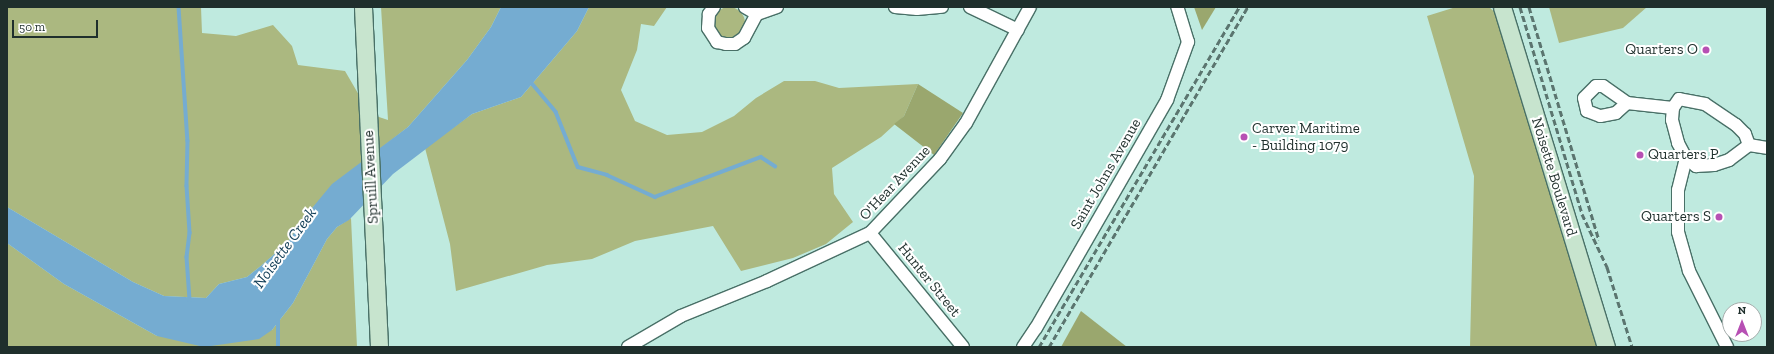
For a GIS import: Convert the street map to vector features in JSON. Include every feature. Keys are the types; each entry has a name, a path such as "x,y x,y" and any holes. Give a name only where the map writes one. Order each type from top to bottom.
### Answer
{"street":[{"name":"Spruill Avenue","path":"363,7 379,347"},
{"path":"714,7 709,14 708,28 717,42 726,44 735,44 744,38 757,14 777,7"},
{"path":"745,7 757,14"},
{"path":"895,7 917,9 942,7"},
{"path":"970,7 1018,30"},
{"name":"O'Hear Avenue","path":"628,347 681,316 767,281 870,233 944,155 966,123 1030,7"},
{"name":"Saint Johns Avenue","path":"1023,347 1036,328 1167,100 1188,42 1177,7"},
{"name":"Noisette Boulevard","path":"1502,7 1606,347"},
{"path":"1749,145 1745,134 1736,125 1705,104 1679,99 1673,108 1672,120 1678,143 1686,158 1696,166 1714,165 1729,160 1749,145 1767,148"},
{"path":"1627,103 1673,108"},
{"path":"1686,158 1678,190 1678,232 1692,278 1727,347"},
{"name":"Hunter Street","path":"870,233 963,347"}],"green space":[{"path":"7,7 201,7 202,33 236,36 273,25 292,46 298,65 345,71 370,114 388,120 381,7 501,7 491,27 467,60 408,127 362,163 313,207 288,242 262,265 247,277 219,284 206,298 164,296 133,282 7,207"},
{"path":"589,7 667,7 654,26 641,24 637,50 621,90 635,121 667,135 702,132 734,116 756,98 784,81 815,81 839,88 918,84 904,116 881,137 832,168 834,194 853,222 826,244 793,258 741,271 713,226 635,241 592,259 547,265 456,291 450,244 425,148 472,114 521,97 577,31"},
{"path":"732,7 738,9 743,14 745,23 743,32 738,37 726,39 720,37 715,32 713,20 715,14 720,9"},
{"path":"1194,7 1216,7 1202,30"},
{"path":"1456,7 1489,7 1499,16 1598,347 1470,347 1474,176 1427,16"},
{"path":"1549,7 1647,7 1623,28 1559,43"},
{"path":"918,84 963,113 934,155 894,124 904,116"},
{"path":"351,218 357,347 7,347 7,243 64,284 157,336 272,330 293,303 327,239 337,227"},
{"path":"1081,311 1127,347 1061,347"}],"water":[{"name":"Noisette Creek","path":"501,7 589,7 577,31 521,97 472,114 393,174 349,220 337,227 327,239 293,303 272,330 259,339 204,347 157,336 64,284 7,243 7,207 133,282 164,296 206,298 219,284 247,277 262,265 288,242 303,219 332,184 408,127 467,60 491,27"}],"waterway":[{"path":"179,7 188,141 187,186 190,233 187,257 190,300"},
{"path":"531,82 556,112 578,167 607,175 655,197 761,157 775,166"},
{"path":"278,314 278,347"}],"railway":[{"path":"1039,347 1239,7"},
{"path":"1049,347 1248,7"},
{"path":"1520,7 1582,214 1607,267 1632,347"},
{"path":"1529,7 1599,240"}],"place":[{"name":"Quarters O","path":"1706,50"},
{"name":"Carver Maritime - Building 1079","path":"1244,137"},
{"name":"Quarters P","path":"1640,155"},
{"name":"Quarters S","path":"1719,217"}]}
